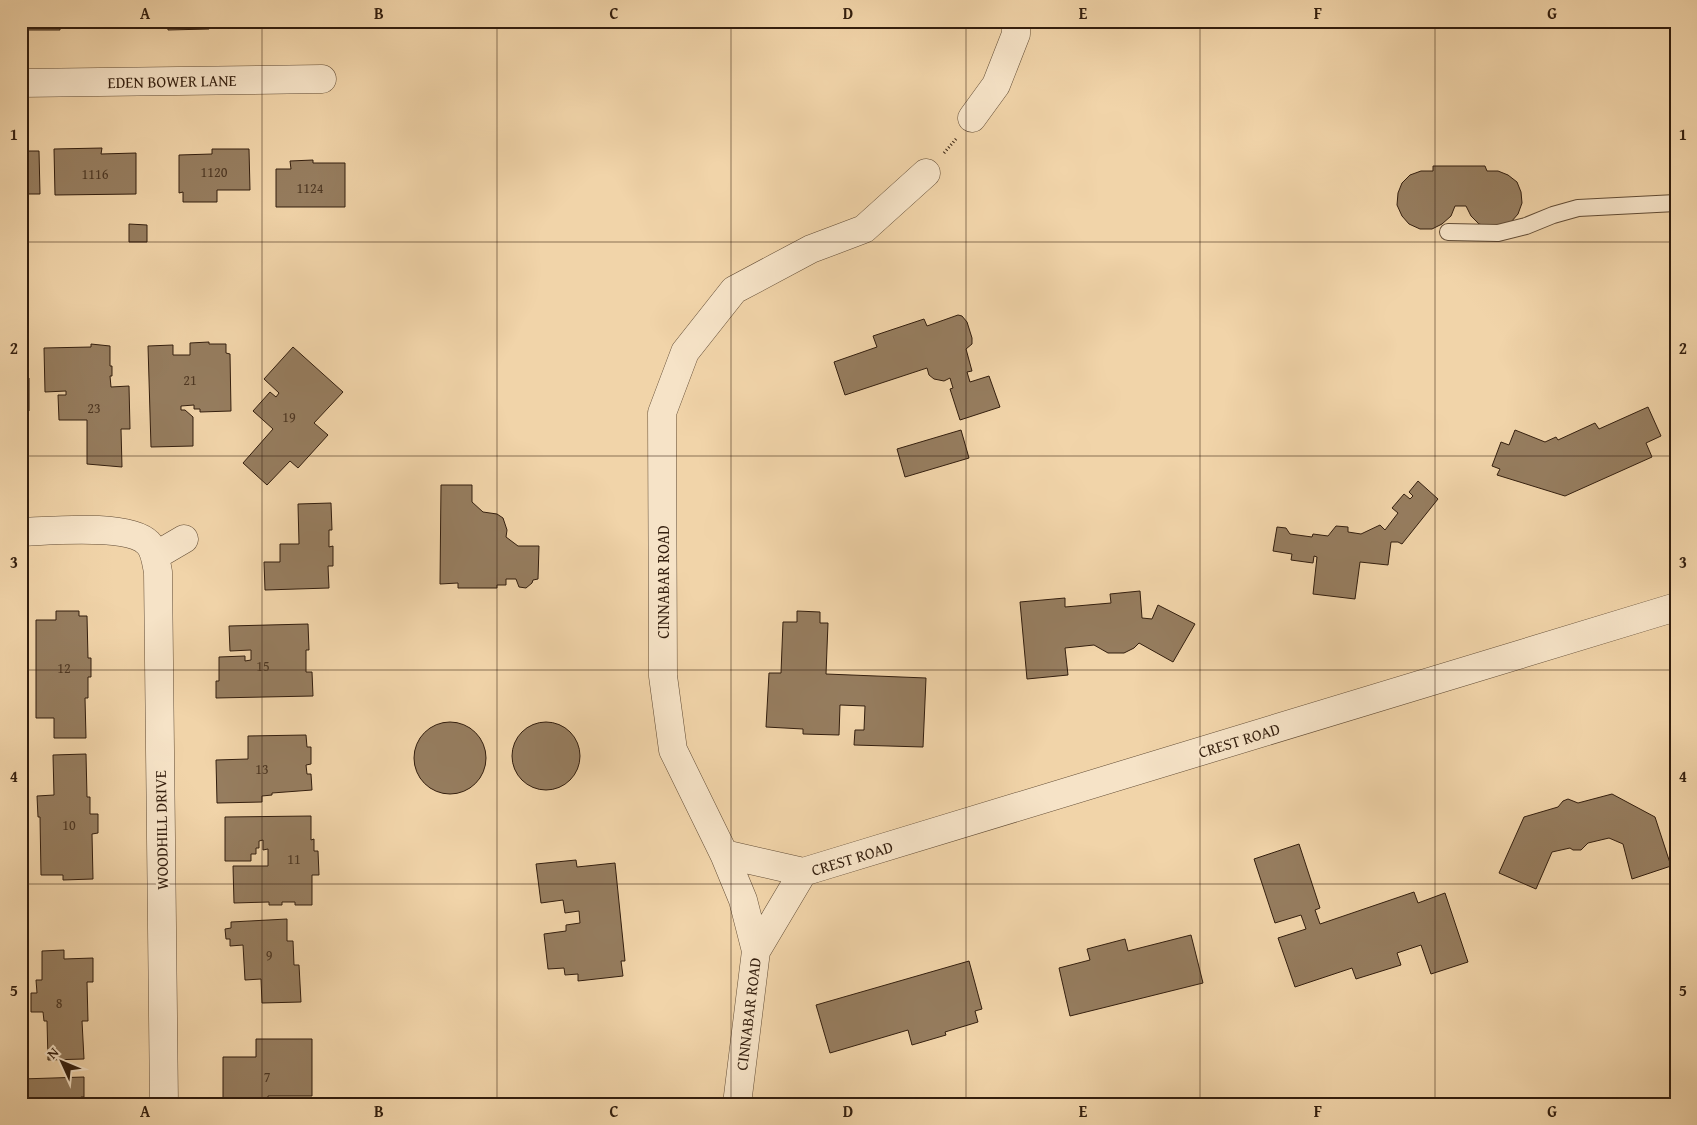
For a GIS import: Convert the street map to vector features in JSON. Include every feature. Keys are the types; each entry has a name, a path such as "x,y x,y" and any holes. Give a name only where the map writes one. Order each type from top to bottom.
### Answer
{"street":[{"path":"972,118 996,85 1016,34 1016,21"},
{"name":"EDEN BOWER LANE","path":"21,83 322,79"},
{"name":"CINNABAR ROAD","path":"737,1104 756,951 744,900 724,854 673,750 664,676 662,414 685,352 734,290 810,249 864,228 926,174"},
{"path":"21,532 115,530 135,534 148,543 155,556 184,539"},
{"name":"WOODHILL DRIVE","path":"155,556 158,572 164,1104"},
{"name":"CREST ROAD","path":"724,854 803,872 1676,607"},
{"name":"CREST ROAD","path":"756,951 803,872"}],"lane":[{"path":"1448,232 1498,233 1526,226 1553,215 1578,208 1676,203"}],"path":[{"path":"926,174 972,118"}],"building":[{"path":"23,21 60,21 60,30 23,30"},
{"path":"66,21 159,21 159,28 123,28 123,22 66,23"},
{"path":"167,21 209,21 209,29 168,30"},
{"path":"1622,21 1635,21 1633,26"},
{"path":"102,148 101,154 136,153 136,194 55,195 54,149"},
{"path":"212,149 249,149 250,190 217,190 217,202 183,202 183,192 179,193 179,155 212,154"},
{"path":"21,151 39,151 40,194 21,194"},
{"path":"313,160 313,163 345,163 345,207 276,207 276,169 291,169 290,161"},
{"path":"1433,166 1485,166 1487,171 1498,171 1508,175 1517,182 1521,192 1522,203 1518,214 1511,222 1490,227 1479,224 1471,216 1466,206 1455,206 1451,216 1442,224 1432,229 1420,229 1409,224 1402,216 1397,205 1398,193 1402,183 1410,175 1421,171 1433,171"},
{"path":"129,224 147,225 147,242 129,242"},
{"path":"958,315 962,316 967,322 972,338 972,344 966,349 972,371 967,372 970,382 989,376 1000,407 960,420 950,389 953,388 950,378 944,381 934,379 929,375 927,368 845,395 834,362 877,347 873,336 924,319 927,326"},
{"path":"209,342 209,344 226,344 226,353 230,354 231,411 200,412 200,409 194,409 194,405 181,406 181,410 185,410 193,417 193,446 151,447 148,346 173,345 173,355 190,355 190,343"},
{"path":"91,344 110,346 110,366 112,366 112,376 110,376 111,387 129,386 130,429 121,429 122,467 87,464 87,420 59,420 58,395 66,395 66,391 45,392 44,348 91,347"},
{"path":"293,347 343,392 314,423 328,435 298,468 290,461 267,485 243,463 273,429 253,411 270,392 276,397 279,393 264,379"},
{"path":"21,368 25,368 25,378 29,378 29,411 25,411 26,430 21,430"},
{"path":"1648,407 1661,436 1646,443 1652,457 1565,496 1497,475 1500,469 1492,466 1501,442 1509,445 1515,430 1545,442 1556,437 1558,440 1595,423 1599,429"},
{"path":"961,430 969,458 905,477 897,449"},
{"path":"1418,481 1438,499 1402,544 1391,542 1388,565 1360,562 1355,599 1313,594 1317,557 1314,556 1313,563 1291,560 1292,554 1273,551 1277,527 1286,528 1290,534 1312,537 1313,534 1328,536 1336,526 1348,527 1348,532 1361,534 1380,525 1385,530 1398,513 1392,508 1404,494 1410,499 1413,496 1409,492"},
{"path":"441,485 472,485 472,502 483,512 497,514 503,518 507,530 506,537 518,546 539,546 538,579 533,580 526,588 519,587 516,579 506,579 506,585 497,585 497,588 458,588 458,583 440,584"},
{"path":"331,503 332,530 329,530 329,547 333,546 333,566 328,566 329,588 265,590 264,562 280,562 280,544 299,544 298,504"},
{"path":"1140,591 1142,618 1152,619 1158,605 1195,624 1173,662 1139,643 1124,653 1108,653 1094,645 1065,648 1068,675 1027,679 1020,602 1065,598 1065,607 1111,603 1110,594"},
{"path":"56,611 79,611 79,616 87,616 88,658 91,658 91,677 88,677 88,698 85,698 86,738 54,738 54,718 36,718 36,620 56,620"},
{"path":"797,611 820,612 820,623 828,623 826,674 926,678 923,747 854,745 855,730 864,730 865,706 840,705 839,735 803,734 803,729 766,727 769,673 781,673 783,622 797,622"},
{"path":"308,624 309,650 306,650 306,672 312,672 313,696 216,698 216,681 219,681 219,657 245,656 245,661 251,660 251,650 230,651 229,626"},
{"path":"450,722 470,728 480,738 486,758 480,778 470,788 450,794 430,788 420,778 414,758 420,738 430,728"},
{"path":"546,722 559,725 570,732 577,743 580,756 577,769 570,780 559,787 546,790 533,787 522,780 515,769 512,756 515,743 522,732 533,725"},
{"path":"306,735 307,747 311,747 311,764 306,765 307,774 311,774 312,790 272,793 272,795 262,796 262,802 217,803 216,760 248,759 248,736"},
{"path":"86,754 87,797 90,797 90,814 98,814 98,833 92,834 93,879 63,880 63,875 41,875 40,817 38,817 37,796 54,795 53,755"},
{"path":"1612,794 1655,817 1671,866 1632,879 1623,844 1609,838 1588,843 1581,850 1570,848 1552,852 1536,889 1499,873 1524,817 1558,807 1563,801 1568,799 1578,803"},
{"path":"311,816 311,840 314,839 314,851 318,851 319,875 312,875 312,905 295,905 295,902 282,902 282,905 269,905 269,902 234,903 233,866 268,866 268,849 263,850 263,840 259,841 259,848 256,848 256,854 251,854 251,861 225,861 225,817"},
{"path":"1299,844 1320,908 1315,910 1320,924 1414,892 1418,903 1445,893 1468,962 1431,974 1421,945 1397,953 1401,965 1356,979 1352,968 1295,987 1278,938 1306,929 1301,915 1275,923 1254,859"},
{"path":"576,860 577,867 615,863 625,961 621,961 623,976 578,981 578,974 565,975 564,968 548,969 544,934 566,931 566,925 580,923 579,911 565,913 563,900 541,903 536,864"},
{"path":"287,919 287,941 293,941 294,965 299,965 301,1002 262,1003 261,979 245,980 243,945 230,946 230,939 226,939 225,929 231,928 231,922"},
{"path":"1191,935 1203,983 1070,1016 1059,968 1090,960 1087,949 1125,939 1128,951"},
{"path":"64,950 64,959 93,958 93,982 87,982 88,1021 82,1021 84,1059 48,1060 47,1021 44,1021 43,1012 31,1012 31,993 37,993 36,980 42,980 42,951"},
{"path":"969,961 982,1009 975,1011 978,1022 945,1032 946,1035 912,1045 908,1030 830,1053 816,1005"},
{"path":"256,1039 312,1039 312,1096 268,1096 268,1104 223,1104 223,1057 256,1057"},
{"path":"84,1077 84,1097 81,1097 81,1104 21,1104 21,1079"}]}
